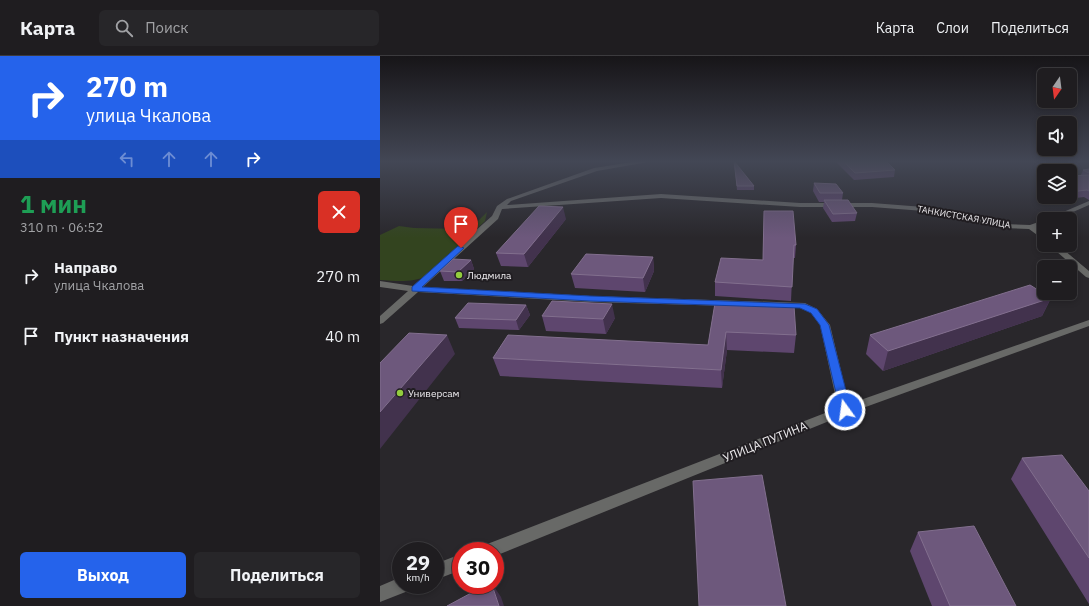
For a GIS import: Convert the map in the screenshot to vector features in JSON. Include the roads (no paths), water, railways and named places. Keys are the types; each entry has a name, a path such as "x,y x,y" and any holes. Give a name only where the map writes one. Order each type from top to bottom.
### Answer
{"street":[{"path":"380,321 495,217 499,207 509,200 545,187"},
{"name":"ТАНКИСТСКАЯ УЛИЦА","path":"499,207 661,196 800,205 872,205 924,209 1001,226 1031,227 1037,225"},
{"path":"1068,212 1089,203"},
{"path":"1031,227 1037,232"},
{"path":"1061,252 1089,275"},
{"path":"380,284 415,289 606,299 802,305 814,311 825,325 845,410"},
{"name":"УЛИЦА ПУТИНА","path":"504,545 845,410 1089,323"},
{"path":"380,594 392,589"}],"place":[{"name":"Людмила","path":"459,275"},
{"name":"Универсам","path":"400,393"}]}
